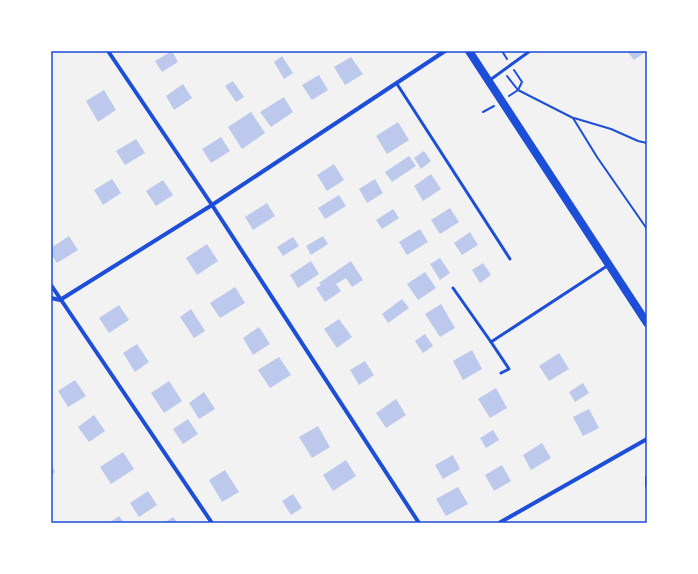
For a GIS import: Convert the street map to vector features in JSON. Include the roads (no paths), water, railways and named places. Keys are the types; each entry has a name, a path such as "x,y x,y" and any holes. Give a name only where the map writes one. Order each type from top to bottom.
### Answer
{"main road":[{"path":"469,51 647,323"}],"street":[{"path":"108,51 212,205 419,523"},
{"path":"51,298 60,300 212,205 445,51"},
{"path":"51,285 212,523"},
{"path":"498,523 647,439"},
{"path":"647,477 647,486"}],"lane":[{"path":"488,81 530,51"},
{"path":"397,84 510,259"},
{"path":"491,342 609,265"},
{"path":"453,288 509,369 501,373"}]}
